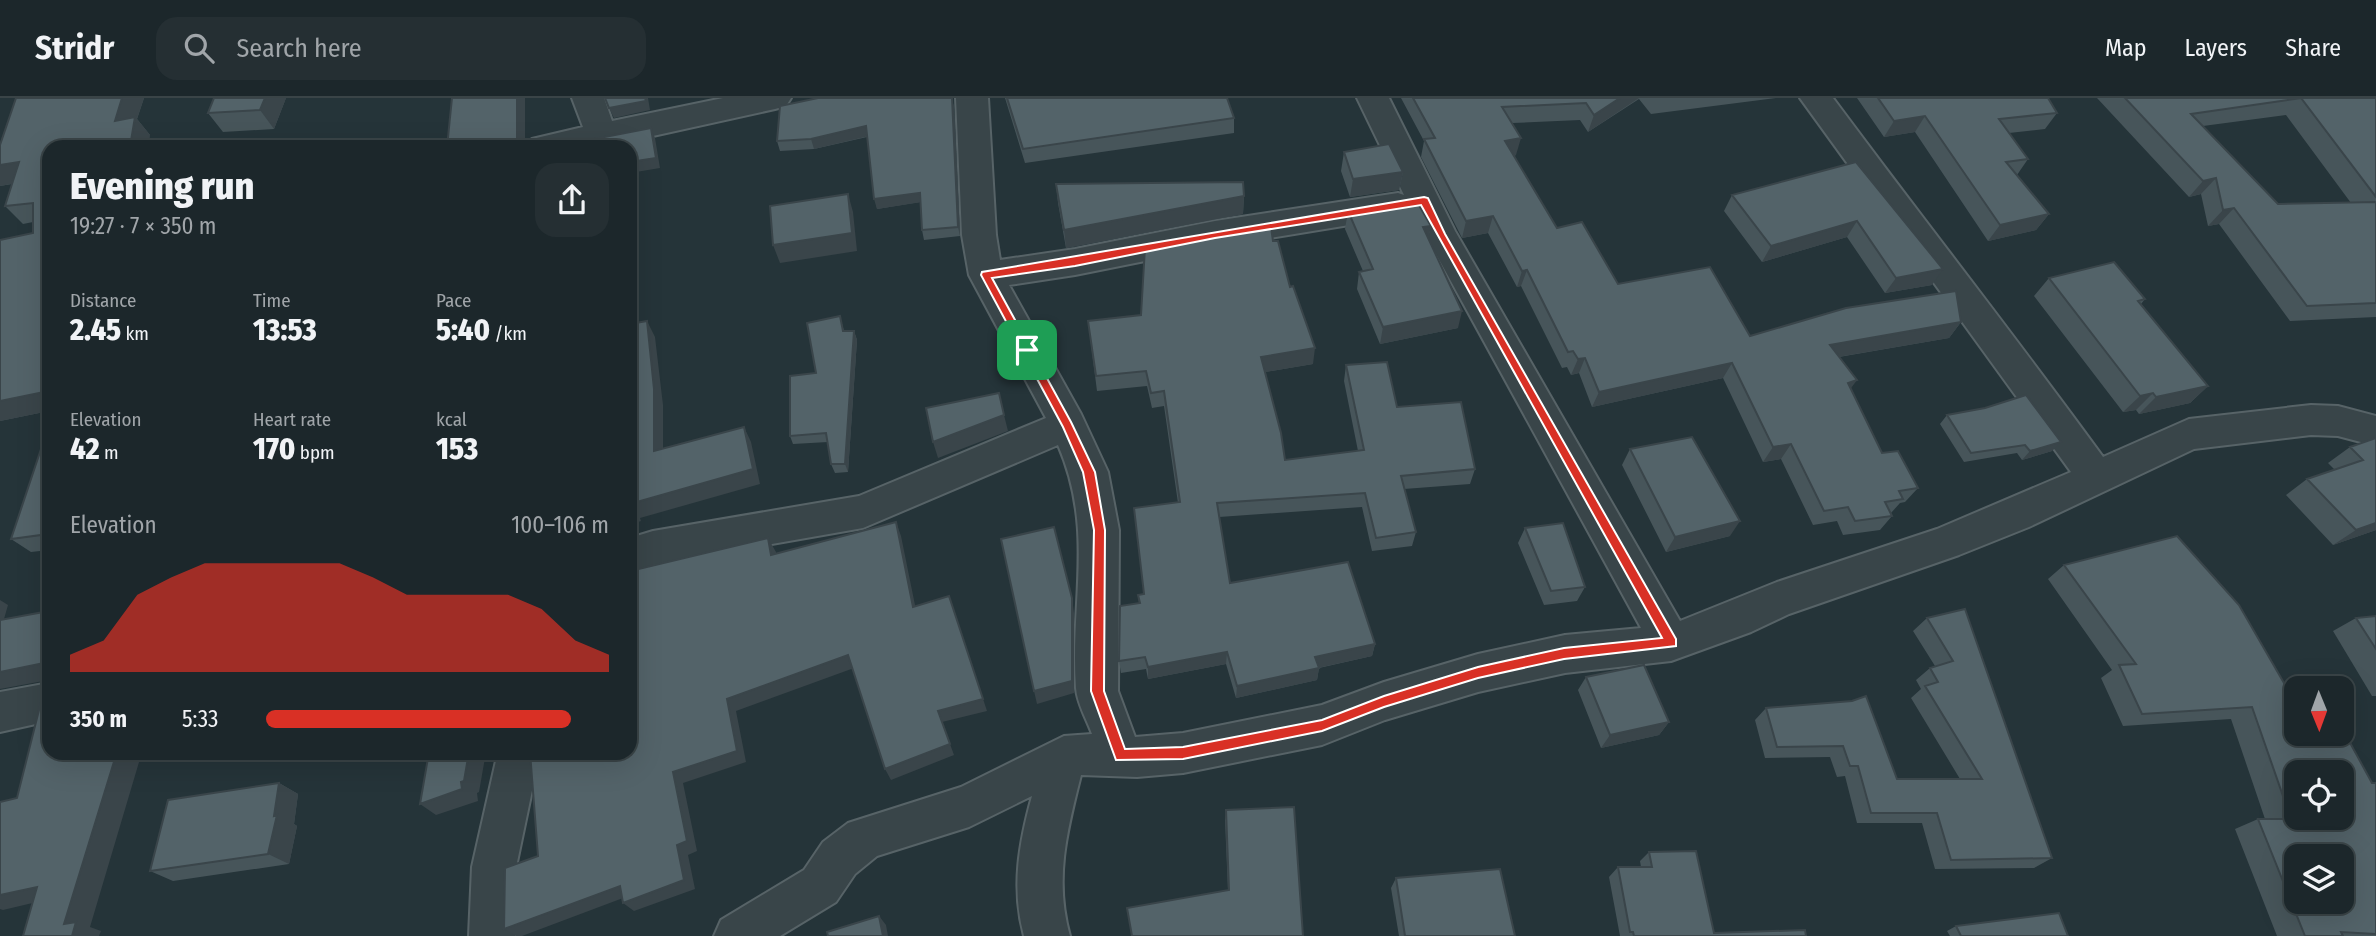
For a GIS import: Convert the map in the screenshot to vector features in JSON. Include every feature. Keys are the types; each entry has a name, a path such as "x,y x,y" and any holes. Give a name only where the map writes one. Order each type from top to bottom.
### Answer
{"street":[{"path":"589,98 602,136"},
{"path":"581,140 775,98"},
{"path":"972,98 979,235 986,275 1068,425 1089,472 1100,530 1097,691 1121,755"},
{"path":"1373,98 1440,234 1671,643"},
{"path":"1816,98 2095,475"},
{"path":"986,275 1075,262 1215,234 1424,201"},
{"path":"737,936 820,886 839,858 864,838 969,806 1064,756 1183,753 1322,726 1384,701 1478,673 1564,654 1671,643 1825,582 1945,543 2015,515 2095,475 2189,434 2311,420 2339,421 2376,431"},
{"path":"637,553 863,512 1068,425"},
{"path":"0,712 42,703"},
{"path":"1047,936 1042,923 1037,888 1043,845 1064,756"},
{"path":"492,936 494,867 517,760"}],"building":[{"path":"16,98 122,98 115,121 135,117 131,140 42,140 42,392 0,401 0,240 33,233 33,203 5,206 19,162 0,165 0,145"},
{"path":"214,98 265,98 260,110 208,113"},
{"path":"452,98 517,98 517,140 448,140"},
{"path":"605,98 645,98 646,101 609,108"},
{"path":"818,98 952,98 958,227 922,230 920,193 874,199 866,126 811,139 777,141 780,106"},
{"path":"1007,98 1227,98 1234,118 1023,149"},
{"path":"1413,98 1620,98 1594,115 1586,103 1502,107 1521,138 1505,141 1557,228 1582,222 1618,284 1710,267 1750,336 1846,308 1956,291 1961,322 1830,345 1857,380 1848,383 1882,453 1898,451 1918,488 1899,491 1903,499 1885,502 1892,516 1855,521 1848,507 1824,511 1791,444 1773,447 1732,363 1599,392 1585,358 1578,359 1573,351 1568,352 1527,270 1522,271 1493,216 1466,221 1424,139 1435,138"},
{"path":"1878,98 2048,98 2057,113 1999,119 2028,159 2006,162 2049,214 2000,225 1925,116 1894,121"},
{"path":"2125,98 2301,98 2191,114 2278,204 2376,202 2376,303 2307,306 2234,208 2223,210 2216,178 2203,181"},
{"path":"2301,98 2376,98 2376,197"},
{"path":"651,128 656,158 637,161 637,140 589,140"},
{"path":"1389,144 1403,172 1353,179 1344,152"},
{"path":"1856,162 1943,269 1896,278 1857,221 1771,246 1732,195"},
{"path":"1243,182 1244,196 1064,230 1056,184"},
{"path":"848,194 852,233 773,245 770,206"},
{"path":"1416,200 1431,226 1423,227 1462,311 1383,327 1359,272 1373,269 1348,211"},
{"path":"1271,227 1273,241 1278,241 1290,287 1293,286 1315,348 1261,357 1281,433 1285,460 1364,450 1346,365 1387,362 1397,407 1461,402 1475,469 1401,476 1416,532 1376,538 1365,493 1217,503 1230,583 1348,562 1375,644 1315,657 1319,668 1237,686 1227,652 1148,667 1145,657 1119,661 1120,606 1140,603 1138,595 1144,594 1134,508 1180,502 1164,391 1151,393 1146,371 1096,376 1088,321 1141,315 1145,247 1216,233"},
{"path":"2114,262 2145,299 2138,301 2208,386 2156,397 2153,393 2140,396 2049,278"},
{"path":"840,316 843,331 854,331 845,464 831,464 826,433 790,436 790,376 816,373 807,323"},
{"path":"647,321 654,389 654,451 744,427 753,469 637,502 637,323"},
{"path":"999,393 1004,415 933,442 926,408"},
{"path":"2026,395 2061,442 2030,451 2025,445 1971,453 1947,415 1985,408"},
{"path":"1692,437 1740,521 1675,537 1630,449"},
{"path":"2376,438 2376,523 2356,530 2307,479 2363,460 2350,447"},
{"path":"42,446 42,535 11,539"},
{"path":"896,522 913,607 949,596 983,699 938,711 950,744 885,769 848,655 727,699 737,751 673,772 687,841 677,845 684,880 623,903 620,886 504,929 505,868 538,856 531,760 637,760 637,569 768,538 771,555"},
{"path":"1563,523 1585,587 1551,591 1525,528"},
{"path":"1054,527 1072,598 1072,681 1034,691 1001,539"},
{"path":"2177,536 2239,605 2284,683 2284,746 2352,746 2372,783 2376,783 2376,934 2341,932 2343,936 2305,936 2296,914 2354,914 2354,844 2284,844 2284,884 2258,819 2284,819 2284,830 2354,830 2354,760 2284,760 2284,799 2252,707 2142,714 2119,665 2136,664 2064,565"},
{"path":"1965,609 2052,858 1951,860 1937,813 1871,813 1858,766 1850,766 1843,746 1777,747 1766,708 1852,701 1866,696 1897,779 1982,779 1925,686 1938,682 1930,668 1953,661 1927,618"},
{"path":"42,612 42,663 0,672 0,620"},
{"path":"2376,616 2376,649 2356,618"},
{"path":"1644,665 1669,722 1610,735 1586,677"},
{"path":"42,698 42,760 115,760 64,924 76,922 72,936 23,936 37,887 0,895 0,802 17,798"},
{"path":"428,760 468,760 464,781 461,782 462,789 420,804"},
{"path":"279,783 274,816 277,815 268,854 150,871 168,800"},
{"path":"1294,807 1303,936 1132,936 1127,908 1229,890 1226,810"},
{"path":"1696,851 1714,933 1805,930 1806,936 1634,936 1633,932 1630,932 1618,867 1652,867 1649,852"},
{"path":"1500,869 1515,936 1405,936 1396,878"},
{"path":"2059,913 2068,936 1961,936 1956,926"},
{"path":"879,916 883,936 828,936 827,932"}],"route":[{"path":"1424,201 1440,234 1521,373 1671,643 1564,654 1478,673 1384,701 1322,726 1183,753 1137,757 1121,755 1097,691 1100,530 1089,472 1068,425 1027,350 986,275 1075,262 1215,234 1424,201"}]}
